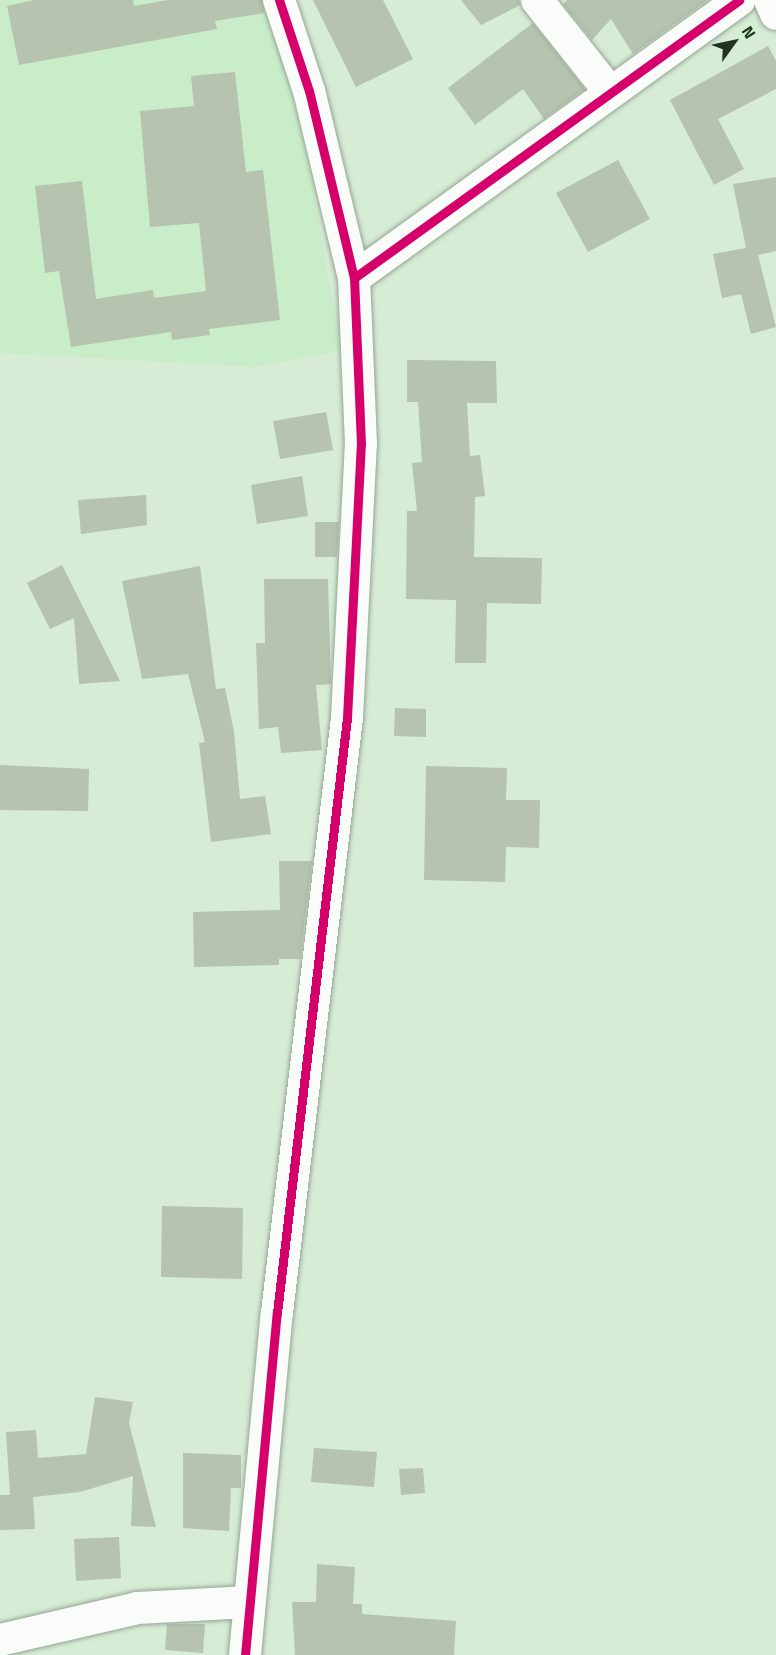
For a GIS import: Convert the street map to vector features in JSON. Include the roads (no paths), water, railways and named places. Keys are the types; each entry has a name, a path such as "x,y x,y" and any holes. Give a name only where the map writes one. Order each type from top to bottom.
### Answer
{"street":[{"path":"245,1655 276,1313 347,718 361,444 354,278 309,91 279,0"},
{"path":"537,0 610,92"},
{"path":"354,278 739,0"},
{"path":"770,0 776,14"},
{"path":"0,1640 137,1608 249,1602"}]}
